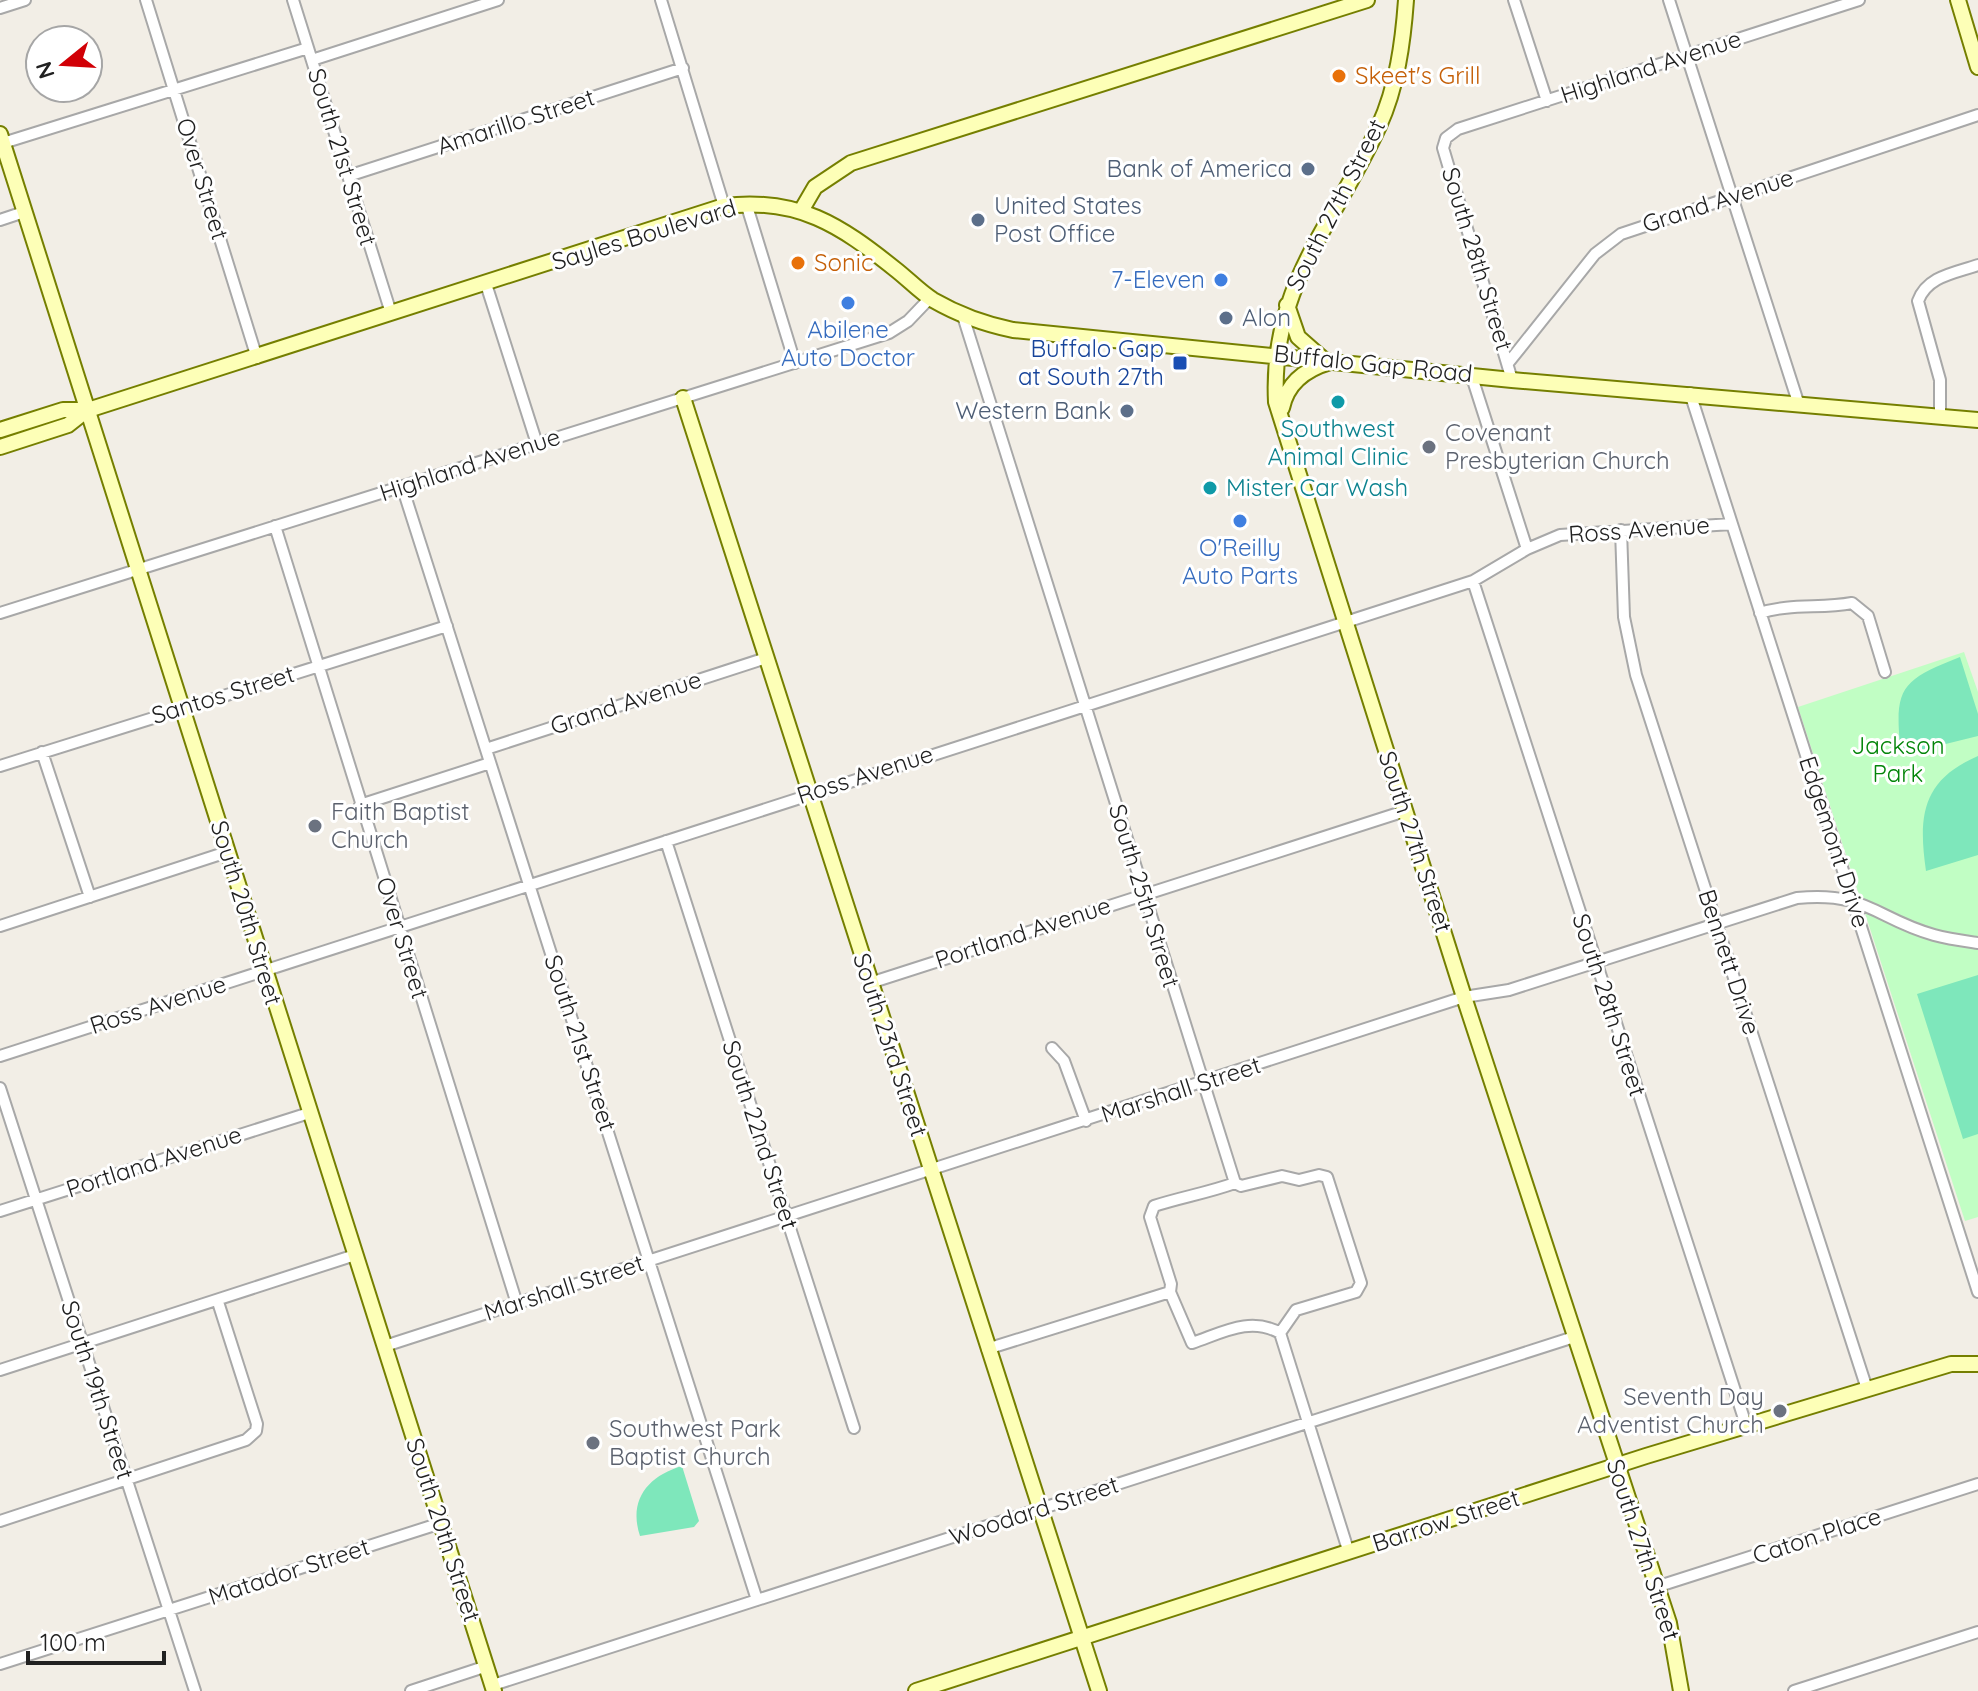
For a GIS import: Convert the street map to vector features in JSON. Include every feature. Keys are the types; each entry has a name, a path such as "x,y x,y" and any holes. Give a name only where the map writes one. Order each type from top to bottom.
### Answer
{"main road":[{"path":"801,211 815,187 851,163 1367,0"},
{"name":"South 27th Street","path":"1406,0 1396,73 1380,123 1358,170 1306,257 1287,304 1275,354 1280,416 1464,997 1677,1650 1681,1691"},
{"path":"1958,0 1978,67"},
{"name":"South 20th Street","path":"2,138 263,971 494,1688"},
{"name":"Sayles Boulevard","path":"0,430 63,410 88,410 257,358 724,206 746,203 801,211"},
{"name":"Buffalo Gap Road","path":"801,211 827,219 854,237 930,298 963,316 1013,330 1512,380 1798,402 1978,420"},
{"path":"1280,416 1285,392 1291,384 1328,360 1298,337 1287,304"},
{"name":"South 23rd Street","path":"683,398 1099,1691"},
{"name":"Sayles Boulevard","path":"0,447 68,425 88,410"},
{"name":"Barrow Street","path":"916,1691 1615,1466 1951,1364 1978,1364"}],"street":[{"path":"0,8 25,0"},
{"name":"Over Street","path":"146,0 257,358"},
{"name":"South 21st Street","path":"293,0 391,313"},
{"path":"312,60 498,0"},
{"path":"661,0 724,206"},
{"path":"1514,0 1547,101"},
{"path":"1669,0 1798,402"},
{"name":"Highland Avenue","path":"1446,138 1458,129 1859,0"},
{"path":"2,138 308,48"},
{"name":"Amarillo Street","path":"348,176 683,68"},
{"name":"Grand Avenue","path":"1509,362 1606,244 1636,227 1978,115"},
{"name":"South 28th Street","path":"1446,138 1443,148 1512,380"},
{"path":"746,203 795,363"},
{"path":"0,220 24,212"},
{"path":"1940,416 1940,380 1918,301 1922,288 1936,279 1978,265"},
{"path":"486,284 537,444"},
{"name":"Highland Avenue","path":"0,613 889,333 908,321 930,298"},
{"name":"South 25th Street","path":"963,316 1235,1183"},
{"name":"South 28th Street","path":"1471,374 1527,549"},
{"name":"Edgemont Drive","path":"1690,393 1978,1292"},
{"name":"South 21st Street","path":"402,486 757,1600"},
{"name":"Ross Avenue","path":"0,1056 1473,581 1527,549 1560,535 1732,524"},
{"name":"Over Street","path":"275,526 316,666 517,1304"},
{"name":"Bennett Drive","path":"1621,530 1628,644 1867,1389"},
{"name":"South 28th Street","path":"1473,581 1747,1428"},
{"path":"1760,613 1785,605 1817,608 1852,603 1868,616 1885,672"},
{"name":"Santos Street","path":"0,766 447,626"},
{"name":"Grand Avenue","path":"486,749 766,658"},
{"path":"42,752 90,897"},
{"path":"360,805 490,763"},
{"name":"Portland Avenue","path":"870,983 1405,811"},
{"name":"South 22nd Street","path":"666,841 854,1428"},
{"path":"0,926 227,852"},
{"name":"Marshall Street","path":"385,1346 1464,997 1509,990 1797,898 1826,895 1853,899 1932,935 1978,943"},
{"path":"1052,1048 1064,1061 1086,1121"},
{"name":"South 19th Street","path":"0,1088 195,1691"},
{"name":"Portland Avenue","path":"0,1211 309,1113"},
{"path":"1280,1333 1296,1310 1356,1292 1361,1283 1327,1177 1319,1175 1299,1180 1282,1176 1241,1186 1235,1183 1194,1198 1186,1196 1154,1206 1150,1217 1171,1284 1170,1292 1192,1343 1250,1324 1267,1325 1280,1333 1349,1553"},
{"path":"0,1370 218,1302 355,1255"},
{"path":"987,1349 1170,1292"},
{"path":"0,1521 246,1440 256,1431 257,1424 218,1302"},
{"name":"Woodard Street","path":"494,1688 757,1600 1574,1337"},
{"name":"Caton Place","path":"1656,1587 1978,1484"},
{"name":"Matador Street","path":"0,1664 441,1523"},
{"path":"1794,1691 1830,1686 1978,1632"},
{"path":"411,1691 487,1666"}],"green space":[{"name":"Jackson Park","path":"1964,652 1978,692 1978,1217 1965,1221 1798,707"},
{"path":"1960,657 1978,714 1978,736 1901,755 1899,715 1905,690 1924,673"},
{"path":"1978,756 1978,855 1926,871 1923,833 1928,802 1945,776"},
{"path":"1978,975 1978,1134 1963,1139 1917,994"},
{"path":"682,1466 699,1521 694,1527 640,1536 637,1511 644,1491 659,1476"}],"place":[{"name":"Skeet's Grill","path":"1339,76"},
{"name":"Bank of America","path":"1308,169"},
{"name":"United States Post Office","path":"978,220"},
{"name":"Sonic","path":"798,263"},
{"name":"7-Eleven","path":"1221,280"},
{"name":"Abilene Auto Doctor","path":"848,303"},
{"name":"Alon","path":"1226,318"},
{"name":"Buffalo Gap at South 27th","path":"1180,363"},
{"name":"Southwest Animal Clinic","path":"1338,402"},
{"name":"Western Bank","path":"1127,411"},
{"name":"Covenant Presbyterian Church","path":"1429,447"},
{"name":"Mister Car Wash","path":"1210,488"},
{"name":"O'Reilly Auto Parts","path":"1240,521"},
{"name":"Faith Baptist Church","path":"315,826"},
{"name":"Seventh Day Adventist Church","path":"1780,1411"},
{"name":"Southwest Park Baptist Church","path":"593,1443"}]}
